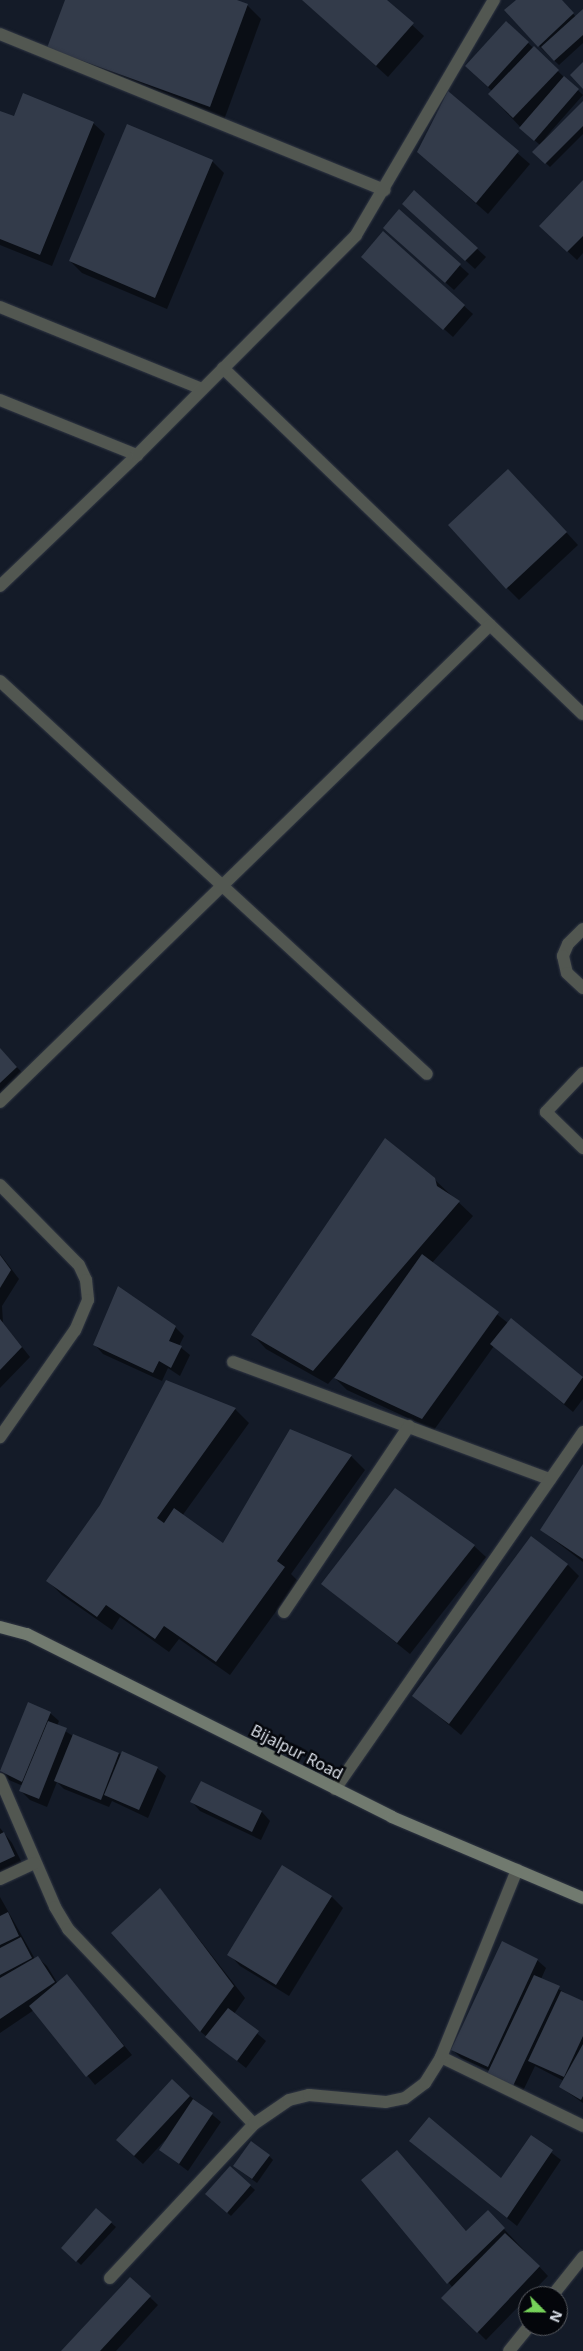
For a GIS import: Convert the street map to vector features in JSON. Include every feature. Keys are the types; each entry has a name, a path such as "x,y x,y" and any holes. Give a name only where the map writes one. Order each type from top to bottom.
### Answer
{"main road":[{"name":"Bijalpur Road","path":"0,1627 26,1634 335,1789 582,1897"}],"street":[{"path":"0,586 137,455 356,235 385,190 466,43 494,0"},
{"path":"0,34 385,190"},
{"path":"0,307 202,389"},
{"path":"223,368 583,714"},
{"path":"0,400 137,455"},
{"path":"0,1102 490,625"},
{"path":"0,681 427,1074"},
{"path":"583,930 568,944 563,956 567,973 583,988"},
{"path":"583,1072 546,1112 583,1148"},
{"path":"0,1185 79,1265 86,1280 88,1300 75,1330 0,1437"},
{"path":"233,1362 550,1479"},
{"path":"284,1612 410,1426"},
{"path":"335,1789 583,1432"},
{"path":"0,1779 35,1863 68,1929 254,2124"},
{"path":"0,1878 35,1863"},
{"path":"110,2278 254,2124 289,2100 309,2095 386,2102 405,2098 424,2082 441,2057 517,1870"},
{"path":"441,2057 583,2126"},
{"path":"560,2286 583,2256"},
{"path":"509,2351 521,2336"}],"building":[{"path":"65,0 237,0 248,4 210,107 47,48"},
{"path":"302,0 387,0 414,23 376,66"},
{"path":"516,0 562,0 574,13 538,47 504,10"},
{"path":"583,9 583,35 554,61 541,47"},
{"path":"506,21 529,42 488,87 465,66"},
{"path":"534,46 559,70 513,118 488,94"},
{"path":"583,62 583,89 570,75"},
{"path":"564,76 579,89 534,141 519,128"},
{"path":"448,91 519,151 476,203 417,152"},
{"path":"23,93 94,122 40,255 0,239 0,111 14,116"},
{"path":"583,101 583,126 545,164 532,152"},
{"path":"127,124 213,160 155,298 69,261"},
{"path":"583,180 583,236 567,252 539,226"},
{"path":"414,190 478,248 465,261 402,204"},
{"path":"399,209 461,264 445,283 383,228"},
{"path":"383,231 465,305 443,330 361,257"},
{"path":"508,469 567,532 506,589 448,525"},
{"path":"0,1048 17,1067 0,1083"},
{"path":"385,1138 435,1178 437,1186 460,1201 313,1371 251,1335"},
{"path":"422,1254 499,1312 422,1419 334,1378"},
{"path":"0,1255 11,1270 0,1288"},
{"path":"118,1286 176,1326 169,1341 182,1346 171,1368 159,1361 153,1373 93,1345"},
{"path":"511,1318 583,1377 564,1404 490,1344"},
{"path":"0,1319 22,1347 0,1370"},
{"path":"166,1380 236,1408 157,1518 164,1523 174,1508 223,1543 290,1429 352,1455 277,1561 285,1567 216,1662 164,1626 155,1639 106,1605 97,1617 46,1581 100,1505"},
{"path":"583,1464 583,1559 540,1530"},
{"path":"395,1488 475,1545 397,1643 321,1584"},
{"path":"531,1536 568,1564 449,1724 412,1696"},
{"path":"28,1702 51,1712 22,1782 0,1771"},
{"path":"48,1721 67,1728 39,1799 19,1791"},
{"path":"73,1734 119,1753 101,1800 54,1781"},
{"path":"122,1751 158,1767 139,1810 104,1795"},
{"path":"201,1781 262,1811 252,1832 190,1802"},
{"path":"4,1832 15,1856 0,1863 0,1834"},
{"path":"282,1865 332,1896 276,1985 227,1955"},
{"path":"160,1888 234,1986 200,2032 111,1933"},
{"path":"8,1912 19,1936 0,1945 0,1916"},
{"path":"21,1937 32,1958 0,1975 0,1948"},
{"path":"502,1941 538,1959 488,2067 451,2050"},
{"path":"38,1956 55,1982 0,2019 0,1978"},
{"path":"67,1974 124,2046 86,2077 29,2006"},
{"path":"534,1975 560,1986 513,2086 487,2074"},
{"path":"561,1991 583,2001 583,2036 564,2077 528,2061"},
{"path":"228,2008 259,2031 237,2061 205,2037"},
{"path":"583,2044 583,2096 581,2100 559,2087"},
{"path":"172,2079 190,2096 134,2156 116,2140"},
{"path":"193,2099 213,2113 179,2164 159,2150"},
{"path":"429,2117 501,2178 531,2135 553,2150 507,2218 409,2141"},
{"path":"251,2141 270,2155 252,2179 233,2166"},
{"path":"397,2150 466,2231 488,2210 505,2228 447,2284 361,2180"},
{"path":"230,2166 251,2185 227,2213 205,2194"},
{"path":"96,2208 112,2222 76,2262 61,2248"},
{"path":"505,2233 540,2266 521,2286 518,2286 518,2289 477,2333 441,2298"},
{"path":"130,2277 151,2296 100,2351 61,2351"}]}
